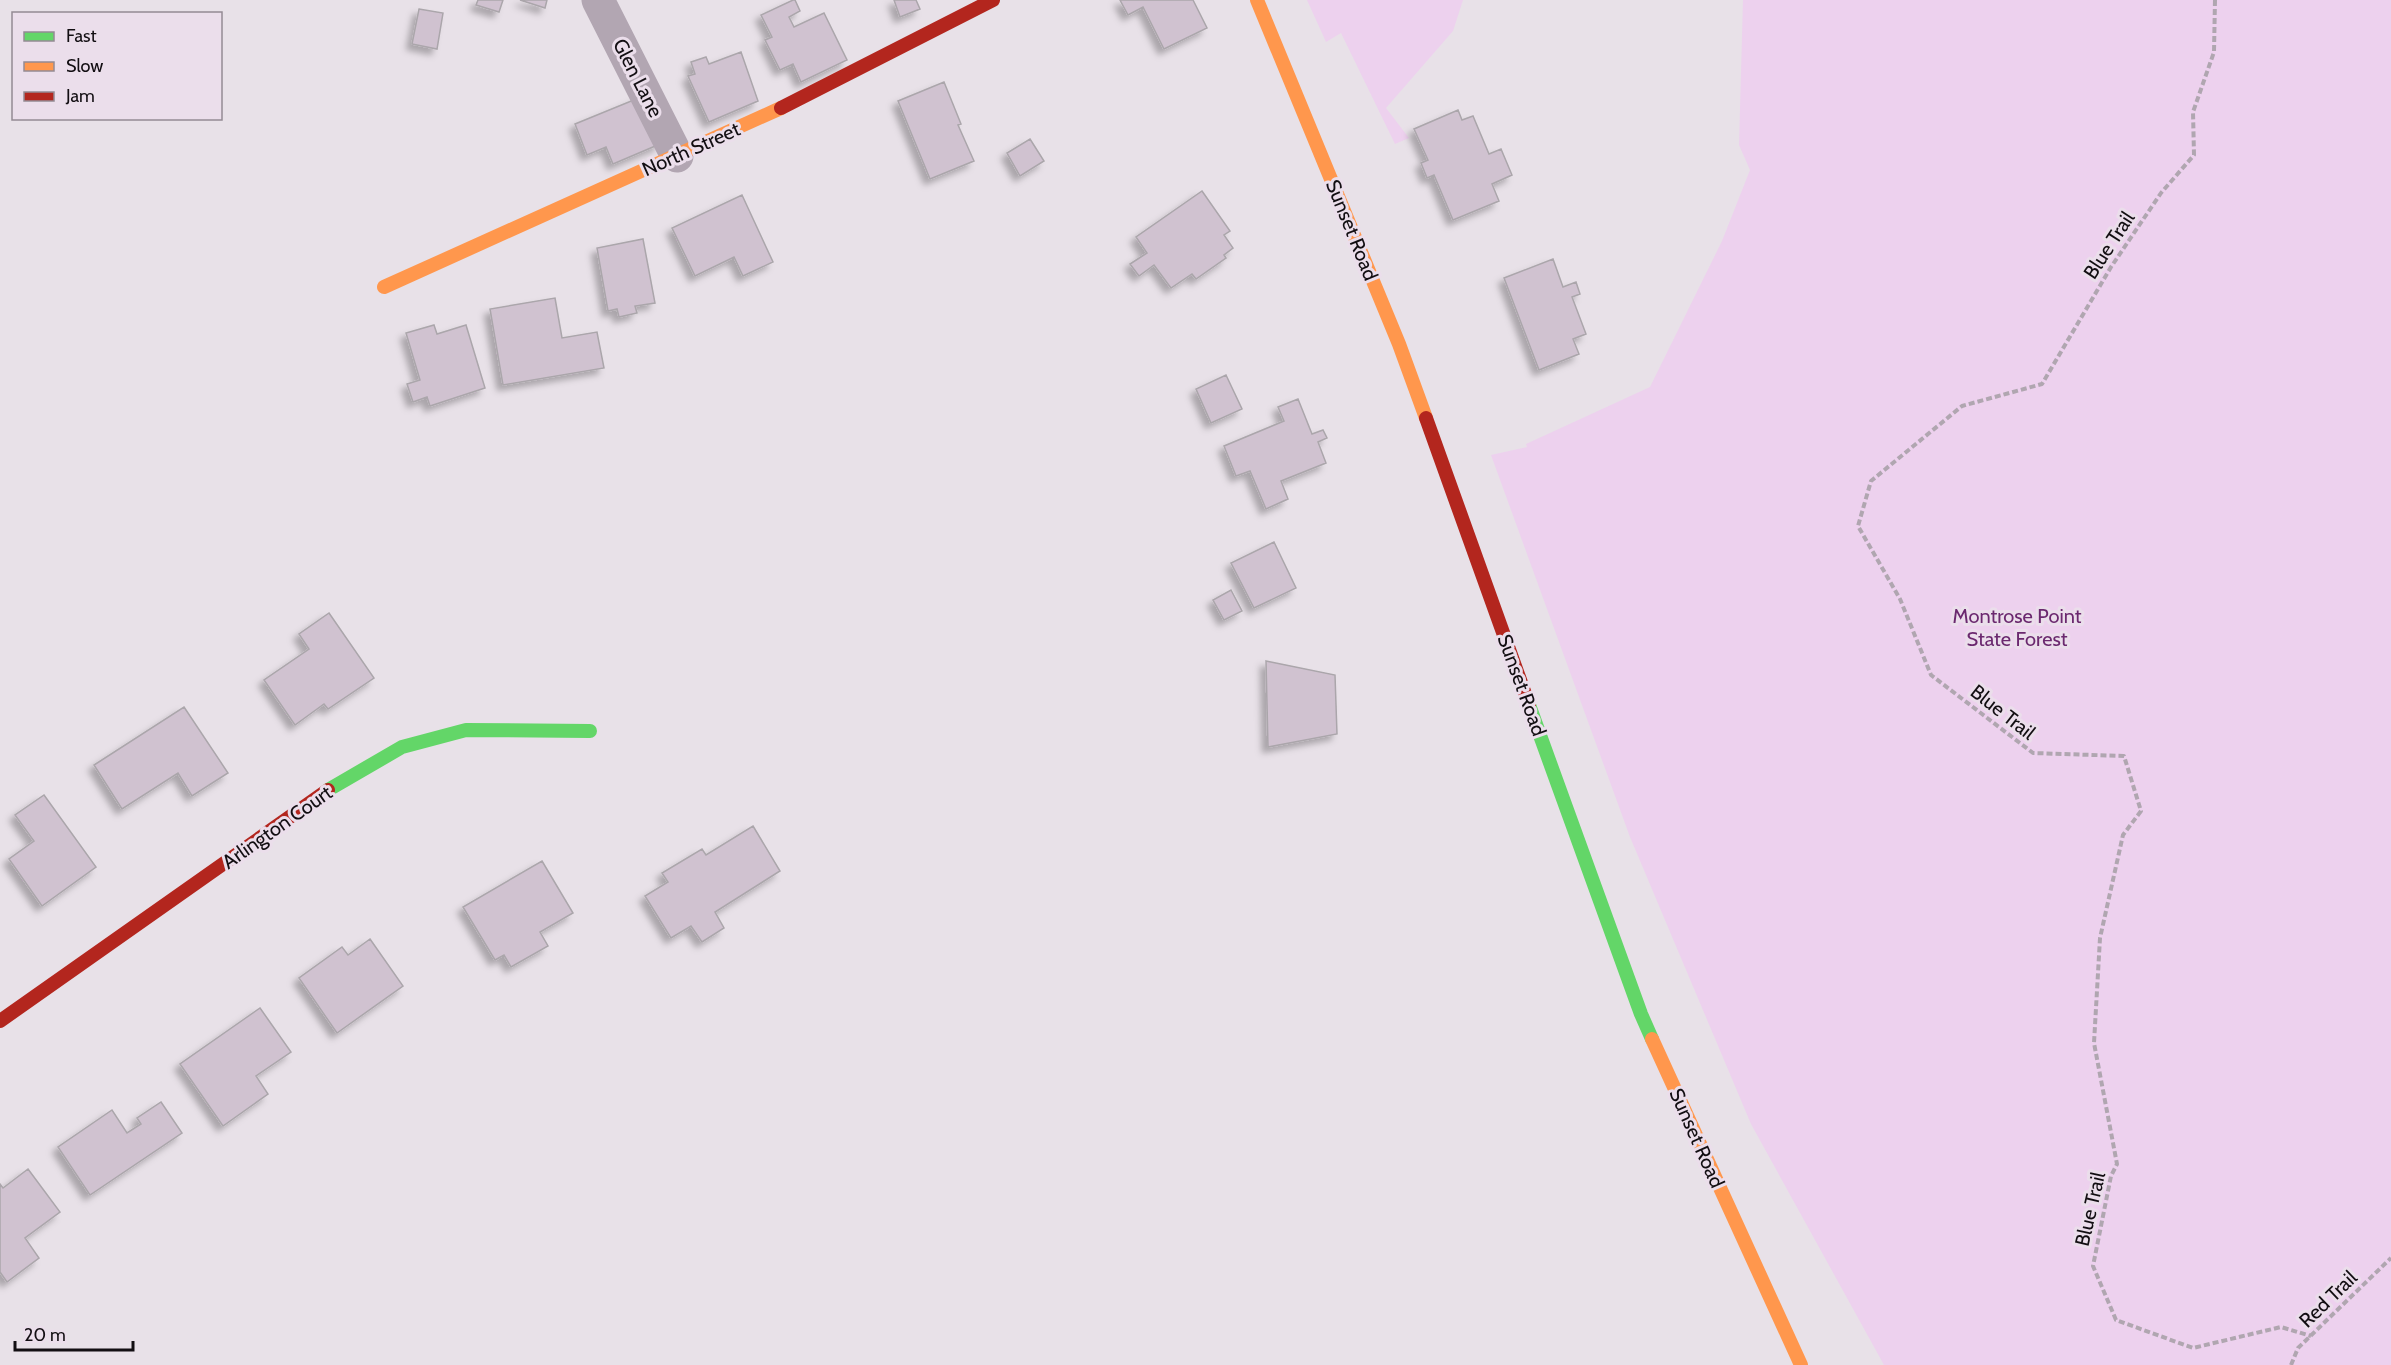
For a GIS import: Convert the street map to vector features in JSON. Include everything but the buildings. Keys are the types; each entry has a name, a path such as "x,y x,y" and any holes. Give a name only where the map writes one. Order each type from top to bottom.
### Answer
{"street":[{"name":"Glen Lane","path":"598,0 677,156"},
{"name":"North Street","path":"384,287 761,118 993,0"},
{"name":"Sunset Road","path":"1257,0 1399,344 1641,1014 1801,1365"},
{"name":"Arlington Court","path":"0,1021 339,783 402,747 466,730 590,731"}],"path":[{"name":"Blue Trail","path":"2214,0 2214,52 2193,112 2194,155 2161,193 2117,257 2042,384 1962,406 1871,481 1858,526 1900,599 1931,675 2032,753 2124,756 2141,811 2123,835 2100,938 2094,1043 2117,1164 2111,1176 2093,1266 2116,1320 2193,1348 2281,1327 2311,1336"},
{"name":"Red Trail","path":"2291,1365 2298,1348 2391,1258"}],"green space":[{"path":"1307,0 1463,0 1453,31 1386,108 1409,138 1395,144 1341,33 1326,42"},
{"name":"Montrose Point State Forest","path":"1743,0 2391,0 2391,1365 1884,1365 1751,1124 1630,837 1491,455 1527,447 1526,444 1650,387 1722,241 1750,170 1739,145"}],"traffic: fast":[{"path":"1529,705 1652,1039"},
{"path":"328,790 402,747 466,730 590,731"}],"traffic: slow":[{"path":"1257,0 1399,344 1426,418"},
{"path":"384,287 781,108"},
{"path":"1652,1039 1801,1365"}],"traffic: jam":[{"path":"781,108 993,0"},
{"path":"1426,418 1529,705"},
{"path":"0,1021 328,790"}]}
